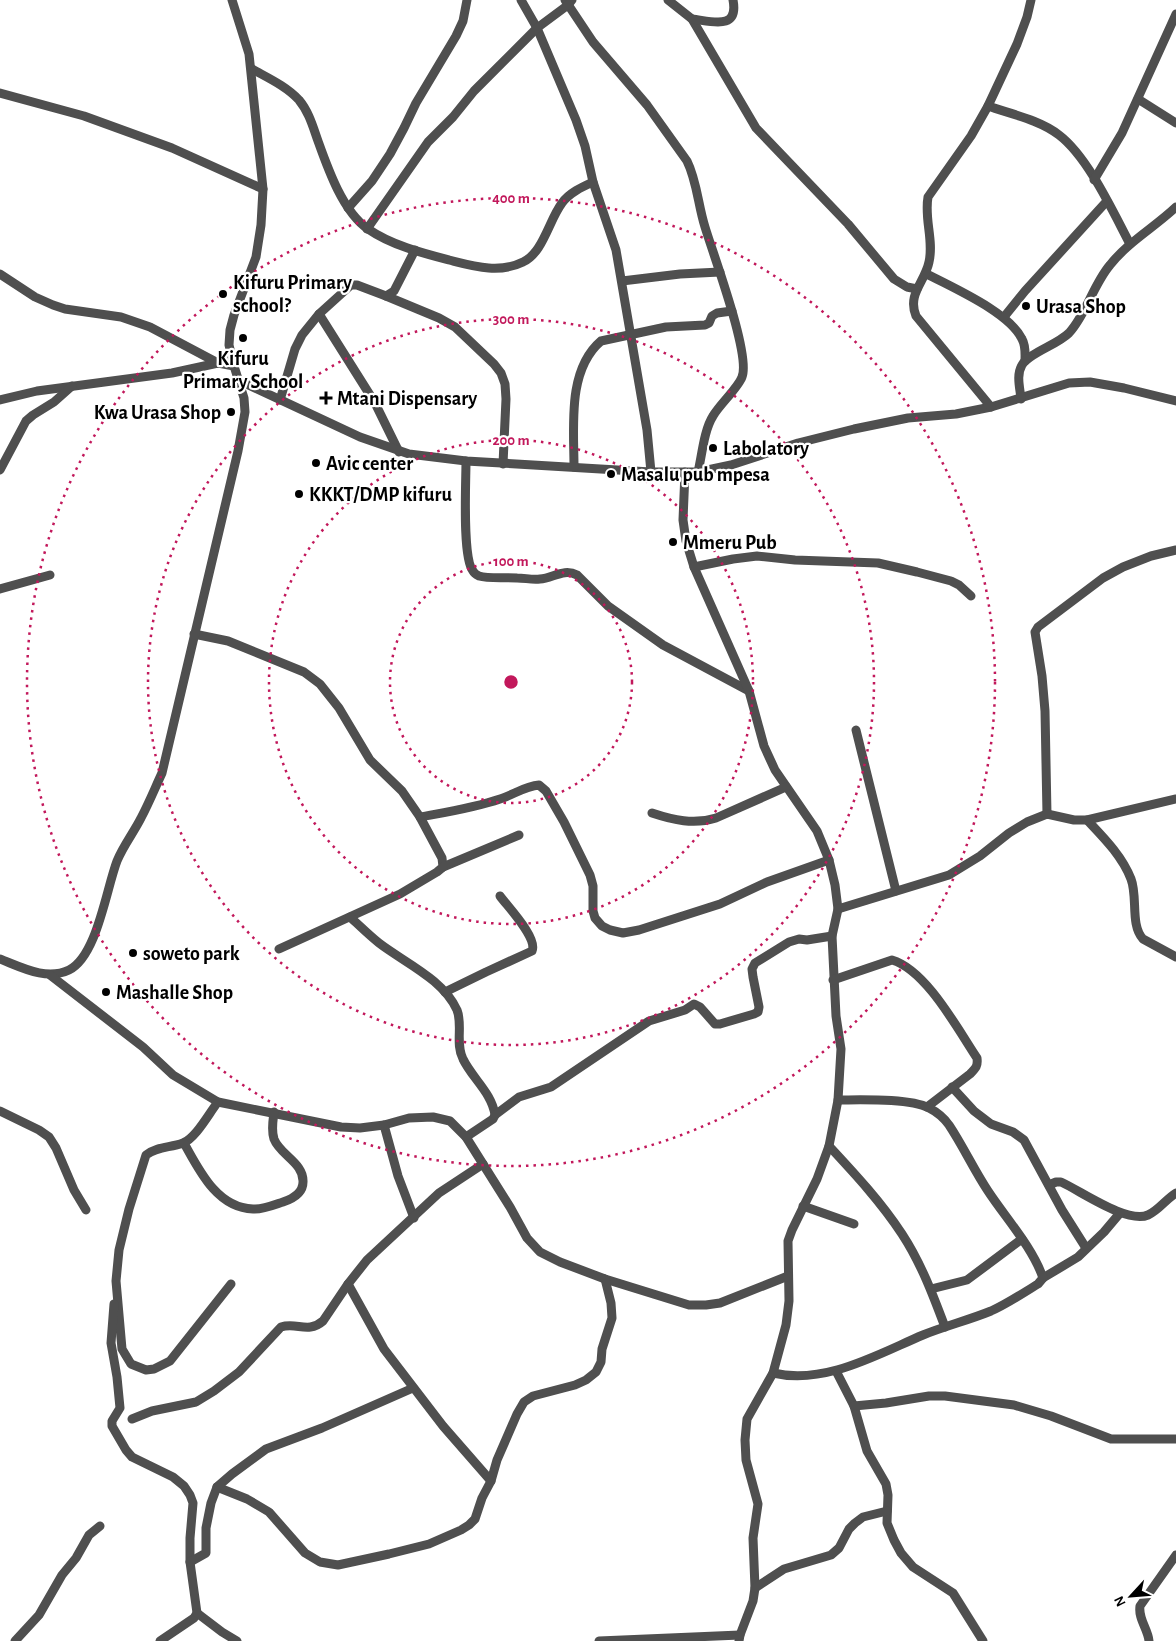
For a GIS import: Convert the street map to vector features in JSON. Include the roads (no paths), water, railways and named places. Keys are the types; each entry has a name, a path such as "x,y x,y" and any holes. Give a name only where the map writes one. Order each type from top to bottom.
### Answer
{"street":[{"path":"0,959 50,975 60,974 71,969 81,960 90,947 118,860 142,817 162,773 240,442 245,412 244,398 230,345 230,330 256,257 261,225 263,189 252,69 232,0"},
{"path":"348,208 372,181 390,154 416,103 456,36 463,21 467,0"},
{"path":"521,0 537,28 583,139 593,182 616,250 647,430 651,472"},
{"path":"668,0 692,19 756,128 848,224 894,278 907,287 917,289"},
{"path":"692,19 724,23 730,20 734,14 733,0"},
{"path":"991,407 916,316 913,303 917,289 927,274 930,259 931,242 926,208 928,197 971,136 988,106 1017,44 1031,0"},
{"path":"367,228 428,142 474,91 537,28 568,2 597,47 647,105 687,161 691,169 704,225 732,311 745,364 738,385 722,402 711,419 698,472"},
{"path":"1094,180 1122,133 1176,14"},
{"path":"252,69 288,89 306,111 333,178 354,216 367,228 389,240 415,250 490,269 522,263 534,254 562,202 593,182"},
{"path":"0,93 84,116 172,148 263,189"},
{"path":"1138,100 1176,123"},
{"path":"988,106 1040,124 1058,134 1072,147 1108,201 1130,244"},
{"path":"1004,317 1024,291 1108,201"},
{"path":"1021,399 1018,373 1025,361 1068,334 1075,326 1091,295 1110,265 1130,244 1176,207"},
{"path":"386,296 394,291 415,250"},
{"path":"622,281 680,274 720,272"},
{"path":"0,274 35,297 53,305 65,309 121,317 150,327 218,363 234,366"},
{"path":"927,274 1004,317 1017,330 1023,340 1025,361"},
{"path":"280,400 295,349 302,335 319,314 351,284 357,285 439,318 455,327 494,364 505,384 503,464"},
{"path":"574,467 575,407 578,378 593,347 601,341 666,327 705,325 717,313 732,311"},
{"path":"319,314 374,403 399,452"},
{"path":"0,400 37,391 172,373 218,363"},
{"path":"240,381 360,437 399,452 442,460 466,462 651,472 698,472 731,465 854,429 908,418 956,414 991,407 1069,383 1090,382 1176,401"},
{"path":"0,470 26,421 32,415 54,402 72,386"},
{"path":"466,462 466,546 473,572 479,576 530,580 544,579 565,572 571,572 608,606 663,645 749,691"},
{"path":"599,1641 739,1638 753,1601 755,1588 754,1538 758,1504 746,1460 747,1419 773,1373 786,1326 789,1301 788,1241 817,1179 829,1146 838,1100 841,1049 833,980 832,936 838,909 836,885 829,860 817,831 775,770 764,746 749,691 694,567 686,541 684,520 685,472"},
{"path":"1047,814 1045,711 1035,632 1038,627 1116,570 1151,556 1176,550"},
{"path":"694,567 757,556 795,560 878,563 951,581 959,585 971,596"},
{"path":"0,589 50,575"},
{"path":"194,634 228,641 310,676 320,684 339,708 370,760 402,791 420,816 442,858 443,867"},
{"path":"856,730 896,891"},
{"path":"420,816 479,805 501,799 532,785 539,785 546,790 590,875 593,886 593,911 598,923 610,930 623,933 639,930 720,904 767,882 829,860"},
{"path":"652,813 671,819 706,821 786,787"},
{"path":"838,909 949,875 980,856 1009,833 1027,822 1047,814 1074,820 1087,820 1176,799"},
{"path":"1087,820 1111,846 1131,880 1135,895 1139,934 1143,939 1176,957"},
{"path":"279,949 400,894 443,867 519,835"},
{"path":"445,992 532,951 534,948 528,932 500,896"},
{"path":"350,917 379,942 445,992 458,1012 461,1056 468,1069 490,1098 495,1115"},
{"path":"466,1138 519,1097 551,1087 649,1021 685,1010 694,1004 700,1007 715,1024 758,1012 759,1008 752,969 755,963 789,942 832,936"},
{"path":"833,980 892,960 901,962 927,986 977,1058 978,1063 976,1068 927,1107"},
{"path":"50,975 143,1047 172,1075 218,1102 274,1112 341,1128 384,1125 409,1118 433,1117 450,1121 466,1138 527,1238 540,1252 560,1262 605,1279 689,1304 706,1305 720,1303 788,1276"},
{"path":"952,1087 974,1111 991,1124 1013,1132 1024,1140 1062,1210 1086,1248"},
{"path":"838,1100 911,1103 927,1107 939,1114 948,1124 988,1191 1022,1239 1043,1278"},
{"path":"160,1641 194,1618 197,1613 190,1562 193,1503 184,1486 173,1477 132,1456 126,1450 112,1426 112,1421 120,1408 111,1343 116,1281 121,1242 146,1155 152,1150 184,1143 195,1134 218,1102"},
{"path":"0,1111 40,1130 49,1137 56,1148 74,1190 86,1210"},
{"path":"184,1143 202,1175 216,1192 228,1201 241,1208 254,1210 284,1202 296,1196 304,1184 299,1168 276,1144 273,1138 274,1112"},
{"path":"384,1125 398,1176 414,1218"},
{"path":"829,1146 878,1201 903,1234 931,1289 945,1327"},
{"path":"132,1419 152,1411 196,1402 214,1391 239,1372 281,1326 310,1328 318,1326 323,1322 348,1284 367,1260 439,1193 483,1164"},
{"path":"1049,1185 1062,1182 1120,1213 1139,1216 1148,1215 1176,1193"},
{"path":"803,1206 854,1224"},
{"path":"773,1373 788,1377 836,1371 945,1327 993,1310 1038,1284 1043,1278 1078,1257 1104,1232 1120,1213"},
{"path":"931,1289 967,1280 1022,1239"},
{"path":"217,1487 247,1499 270,1512 305,1553 320,1562 338,1565 389,1554 429,1544 461,1530 475,1519 482,1498 491,1481 497,1460 524,1402 533,1396 575,1385 586,1380 596,1372 601,1362 602,1349 612,1318 611,1303 605,1279"},
{"path":"116,1281 122,1349 131,1364 146,1370 154,1369 170,1360 231,1284"},
{"path":"348,1284 384,1349 443,1426 491,1481"},
{"path":"836,1371 854,1406 867,1451 886,1484 887,1523 901,1553 913,1567 953,1593 983,1641"},
{"path":"190,1562 206,1552 207,1516 210,1503 217,1487 232,1474 266,1449 322,1428 413,1388"},
{"path":"854,1406 929,1396 945,1396 1014,1405 1051,1416 1111,1439 1176,1439"},
{"path":"755,1588 784,1569 831,1555 855,1523 863,1517 888,1512"},
{"path":"15,1641 39,1615 62,1575 76,1558 89,1535 100,1526"},
{"path":"1149,1641 1139,1612 1140,1606 1176,1555"},
{"path":"197,1613 237,1641"}],"place":[{"name":"Kifuru Primary school?","path":"223,294"},
{"name":"Urasa Shop","path":"1026,306"},
{"name":"Kifuru Primary School","path":"243,338"},
{"name":"Mtani Dispensary","path":"326,398"},
{"name":"Kwa Urasa Shop","path":"231,412"},
{"name":"Labolatory","path":"713,448"},
{"name":"Avic center","path":"316,463"},
{"name":"Masalu pub mpesa","path":"611,474"},
{"name":"KKKT/DMP kifuru","path":"299,494"},
{"name":"Mmeru Pub","path":"673,542"},
{"name":"soweto park","path":"133,953"},
{"name":"Mashalle Shop","path":"106,992"}]}
